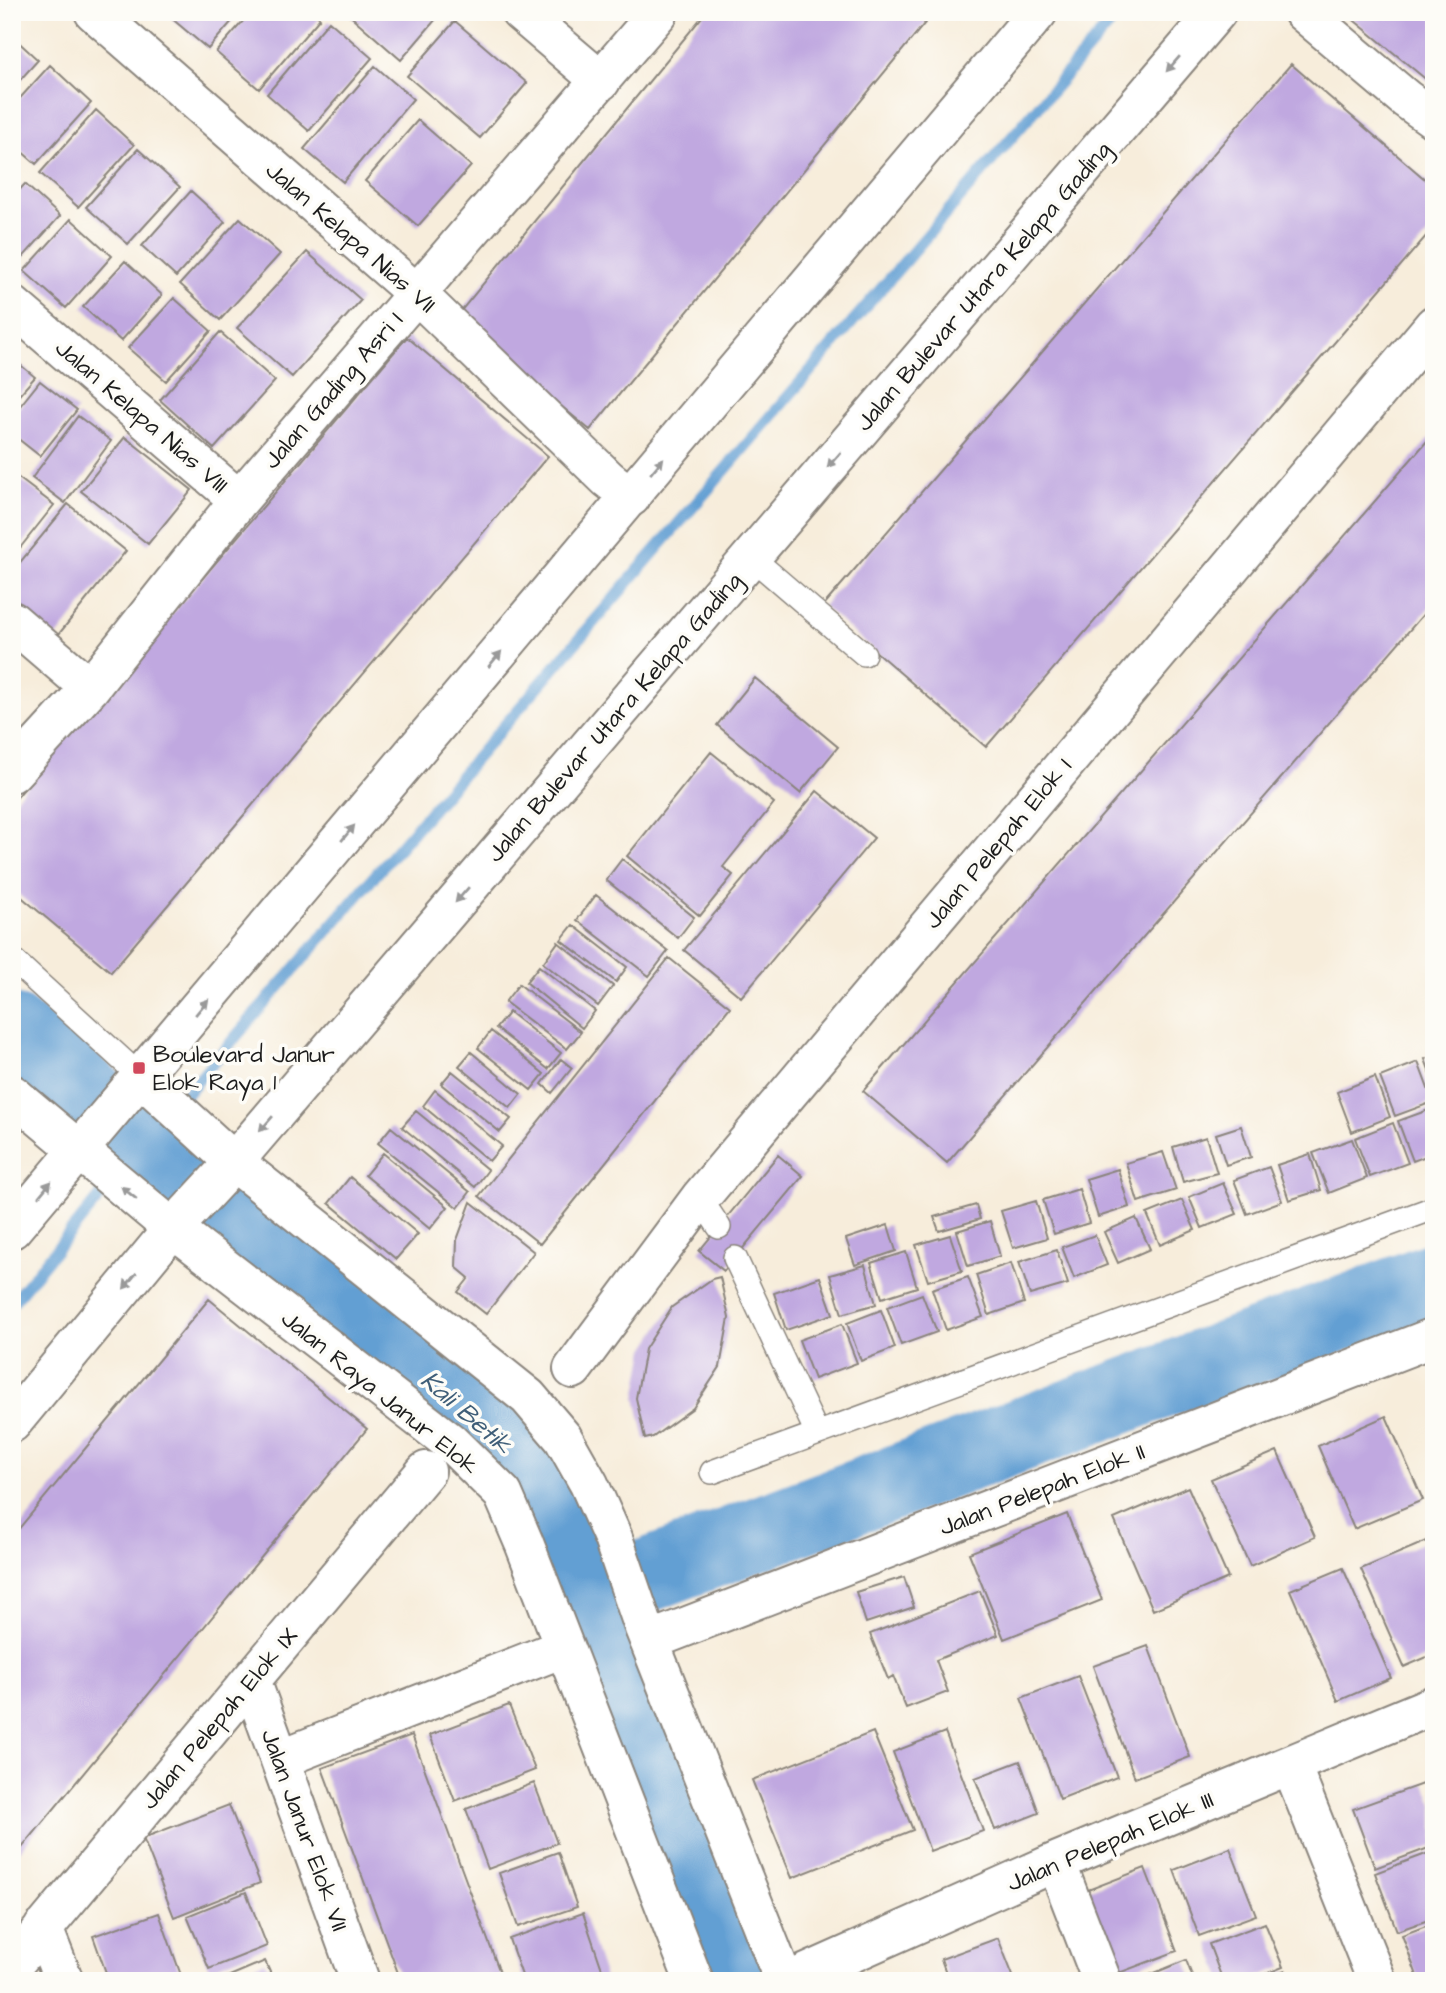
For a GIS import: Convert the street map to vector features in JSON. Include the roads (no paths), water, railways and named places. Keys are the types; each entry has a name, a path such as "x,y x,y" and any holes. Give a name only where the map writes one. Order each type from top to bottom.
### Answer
{"street":[{"name":"Jalan Kelapa Nias VII","path":"94,12 416,293 608,479 631,497"},
{"path":"520,12 601,81"},
{"name":"Jalan Gading Asri I","path":"12,773 90,688 239,500 659,12"},
{"path":"12,1229 88,1152 631,497 1038,12"},
{"name":"Jalan Bulevar Utara Kelapa Gading","path":"12,1423 170,1223 228,1161 751,557 1217,12"},
{"path":"1303,12 1406,99 1434,119"},
{"name":"Jalan Kelapa Nias VIII","path":"12,305 239,500"},
{"name":"Jalan Pelepah Elok I","path":"573,1369 709,1213 1434,325"},
{"path":"12,621 90,688"},
{"path":"142,1087 228,1161 528,1397 563,1438 589,1484 613,1538 624,1576 647,1635 787,1981"},
{"name":"Jalan Raya Janur Elok","path":"12,1094 88,1152 170,1223 450,1442 503,1494 694,1981"},
{"name":"Jalan Pelepah Elok II","path":"647,1635 1434,1337"},
{"name":"Jalan Pelepah Elok IX","path":"12,1966 426,1471"},
{"path":"280,1759 563,1648"},
{"name":"Jalan Janur Elok VII","path":"251,1680 360,1981"},
{"name":"Jalan Pelepah Elok III","path":"787,1981 1056,1862 1434,1705"},
{"path":"1292,1765 1377,1981"},
{"path":"1056,1862 1102,1981"},
{"path":"43,1928 64,1981"}],"lane":[{"path":"751,557 864,654"},
{"path":"12,959 142,1087"},
{"path":"712,1472 1434,1208"},
{"path":"735,1258 817,1433"}],"waterway":[{"path":"12,1303 145,1142 1120,12"},
{"name":"Kali Betik","path":"12,1031 510,1446 557,1518 585,1599 733,1981"},
{"path":"585,1599 1434,1279"}],"place":[{"name":"Boulevard Janur Elok Raya 1","path":"139,1068"}]}
